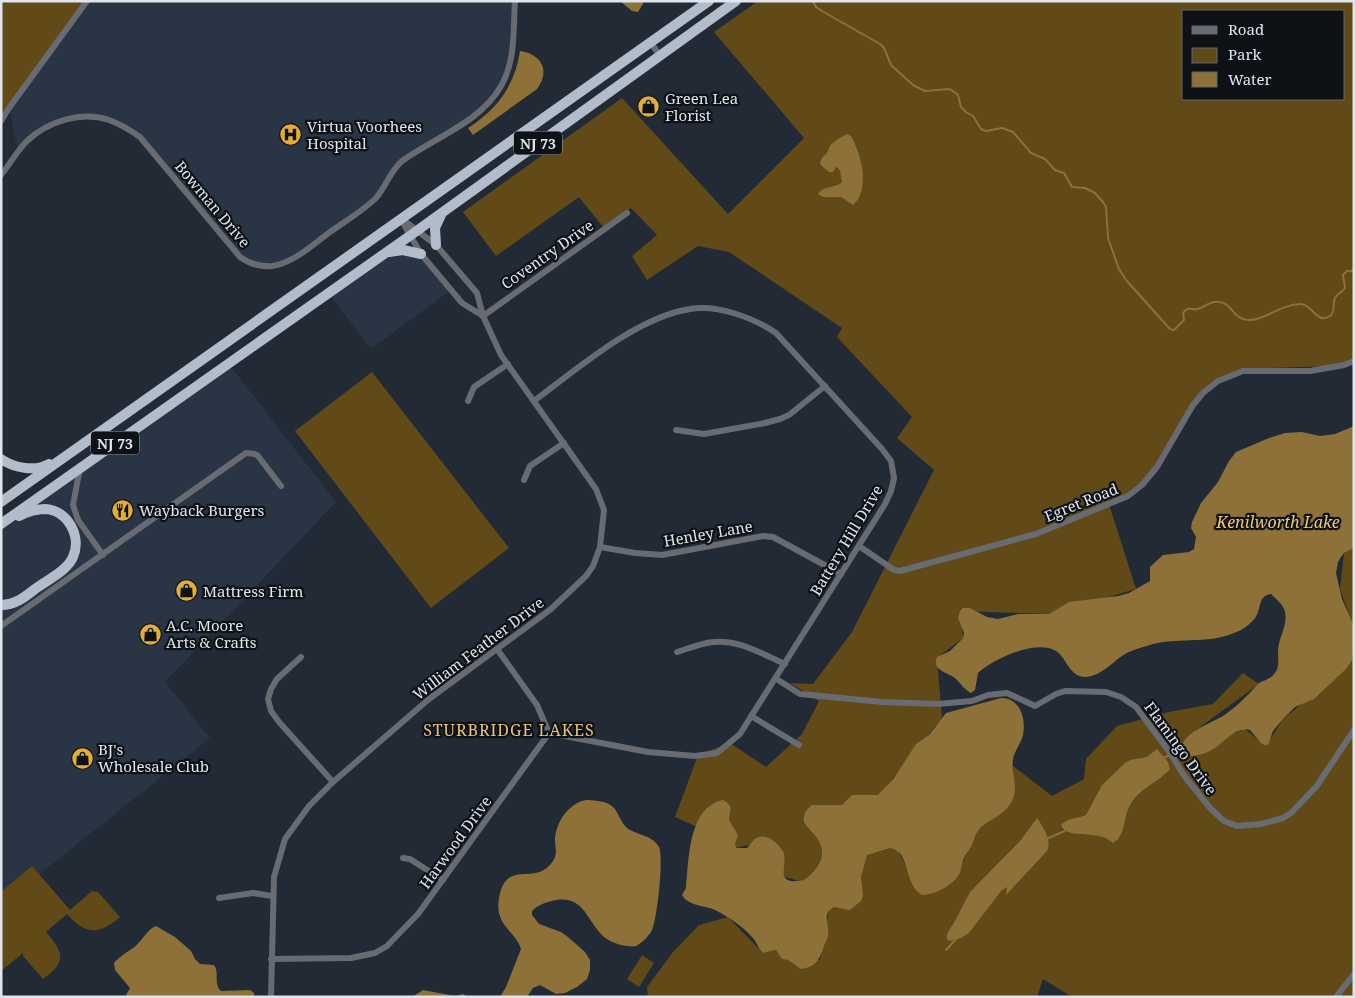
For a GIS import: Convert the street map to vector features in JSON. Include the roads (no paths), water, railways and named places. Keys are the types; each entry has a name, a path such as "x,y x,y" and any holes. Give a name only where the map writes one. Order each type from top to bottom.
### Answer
{"highway":[{"name":"NJ 73","path":"1,502 709,1"},
{"name":"NJ 73","path":"2,523 414,233 736,1"},
{"path":"436,244 435,228 442,213"},
{"path":"385,253 403,250 421,254"},
{"path":"1,459 19,467 31,468 44,467 65,455"},
{"path":"1,605 18,601 64,569 73,558 76,545 73,530 68,521 54,511 47,509 37,510 2,523"}],"street":[{"path":"1,121 87,1"},
{"name":"Bowman Drive","path":"1,175 26,142 48,126 77,118 91,117 109,120 127,128 140,137 240,258 262,266 274,266 300,254 370,203 382,190 392,172 402,162 470,118 493,98 508,71 512,54 515,1"},
{"path":"650,43 660,56"},
{"name":"Coventry Drive","path":"482,316 627,213"},
{"name":"William Feather Drive","path":"402,219 414,233 421,254 462,303 482,316"},
{"name":"William Feather Drive","path":"271,997 272,896 274,877 285,839 309,806 333,782 429,698 552,609 572,592 593,566 600,547 604,510 596,489 501,355 482,316 478,292 436,244 414,233"},
{"name":"Battery Hill Drive","path":"534,401 599,353 649,322 692,308 741,314 764,324 776,333 864,427 891,461 894,478 891,491 859,546 740,734 725,748 717,753 695,756 648,752 549,733"},
{"name":"Egret Road","path":"859,546 894,570 900,571 1046,530 1128,496 1142,485 1157,467 1193,405 1203,393 1218,381 1243,371 1310,371 1344,365 1354,361"},
{"path":"468,400 474,387 508,364"},
{"path":"676,430 704,434 780,419 789,415 825,386"},
{"path":"524,480 530,466 564,443"},
{"path":"2,625 246,453 258,456 281,486"},
{"path":"80,468 73,505 78,520 103,555"},
{"name":"Henley Lane","path":"600,547 662,555 763,536 773,537 780,539 792,548 841,574"},
{"path":"677,652 708,643 730,642 740,644 785,664"},
{"path":"496,649 537,704 549,733"},
{"path":"301,657 277,679 268,699 272,711 279,722 333,782"},
{"name":"Flamingo Drive","path":"775,678 800,694 882,702 942,704 972,701 988,695 1007,693 1035,706 1065,691 1116,694 1136,707 1168,750 1185,777 1211,809 1224,821 1237,826 1260,824 1283,818 1291,813 1316,787 1354,730"},
{"path":"751,716 798,745"},
{"name":"Harwood Drive","path":"271,959 351,958 375,953 387,946 418,914 549,733"},
{"path":"402,858 410,859 443,880"},
{"path":"219,898 253,893 272,896"},
{"path":"1336,997 1354,974"}],"water":[{"path":"620,1 643,1 643,4 638,12 632,11"},
{"path":"520,51 533,56 542,64 543,75 541,82 537,89 473,135 468,128 488,113 503,95 514,75"},
{"path":"847,134 851,136 855,143 861,161 863,181 862,190 853,205 841,197 823,197 818,194 823,189 836,186 842,182 838,168 836,167 833,172 829,172 820,162 828,152 831,144"},
{"name":"Kenilworth Lake","path":"1354,426 1354,548 1344,553 1341,557 1336,573 1342,599 1354,626 1352,660 1346,669 1314,699 1295,707 1283,719 1273,731 1266,746 1250,730 1245,730 1231,735 1215,748 1204,753 1183,756 1180,750 1187,737 1193,732 1226,714 1258,684 1271,678 1276,672 1278,646 1286,617 1280,602 1271,594 1264,597 1253,620 1237,632 1213,639 1169,641 1131,651 1106,669 1092,676 1087,677 1076,674 1056,651 1037,647 1015,652 985,668 978,673 975,690 971,693 956,679 936,665 937,657 950,651 963,638 964,633 958,618 963,608 970,608 987,617 998,619 1018,614 1049,614 1069,602 1129,593 1150,581 1150,567 1163,555 1189,552 1194,549 1196,537 1191,528 1192,522 1201,503 1218,482 1236,452 1285,433 1302,432 1320,436 1335,434"},
{"path":"1001,698 1008,699 1018,706 1024,723 1023,735 1013,760 1014,796 1004,811 978,831 963,860 959,874 947,886 937,892 922,895 912,883 904,861 897,850 890,848 867,855 861,877 863,896 861,901 850,910 834,907 830,910 827,916 828,936 821,955 817,962 801,969 788,960 782,959 776,950 763,953 752,937 736,923 713,909 689,902 682,895 686,888 692,836 703,813 711,805 723,800 729,805 729,820 738,835 735,844 736,848 747,848 759,837 768,838 776,843 784,853 785,878 795,881 804,880 817,867 822,856 820,844 804,822 807,810 812,805 842,805 852,795 878,795 894,778 916,744 929,735 946,713"},
{"path":"1157,749 1168,762 1170,769 1134,799 1117,840 1113,843 1099,836 1076,834 1064,830 1061,825 1064,822 1086,815 1102,785 1125,763 1130,760 1147,757"},
{"path":"586,800 601,801 609,804 617,812 627,828 653,840 659,847 661,863 659,888 652,930 636,946 621,945 603,936 577,904 562,899 541,904 532,911 532,915 539,924 561,932 585,952 590,960 590,970 587,979 565,993 556,994 540,985 533,988 527,997 500,997 521,949 502,922 500,915 498,907 503,886 514,875 546,869 555,856 556,833 564,814 574,805"},
{"path":"1037,818 1045,830 1048,839 1047,851 1006,895 1007,887 1001,891 969,933 961,938 950,941 947,939 947,934 970,892 1021,840"},
{"path":"156,926 175,937 191,951 200,964 214,965 216,968 217,985 221,991 250,990 254,993 254,997 125,997 130,988 115,970 114,963 136,945 149,930"},
{"path":"423,990 455,996 463,994 469,997 412,997"}],"waterway":[{"path":"813,1 816,7 822,11 880,44 884,48 891,65 913,85 925,91 950,89 958,95 961,107 973,116 981,129 986,131 1002,128 1013,132 1031,153 1045,159 1055,170 1064,173 1072,187 1085,188 1095,193 1106,207 1108,238 1119,269 1126,280 1170,329 1174,330 1184,320 1183,313 1187,309 1198,309 1216,302 1224,303 1236,315 1250,320 1261,318 1287,306 1301,304 1308,307 1318,316 1325,318 1332,314 1335,298 1345,288 1343,275 1347,271 1354,271"},
{"path":"1163,758 1182,750"},
{"path":"1046,839 1065,831"},
{"path":"946,950 957,938"}],"place":[{"name":"Green Lea Florist","path":"649,107"},
{"name":"Virtua Voorhees Hospital","path":"291,135"},
{"name":"Wayback Burgers","path":"123,510"},
{"name":"Mattress Firm","path":"187,591"},
{"name":"A.C. Moore Arts & Crafts","path":"150,634"},
{"name":"BJ's Wholesale Club","path":"82,758"}],"district":[{"name":"STURBRIDGE LAKES","path":"509,730"}]}
